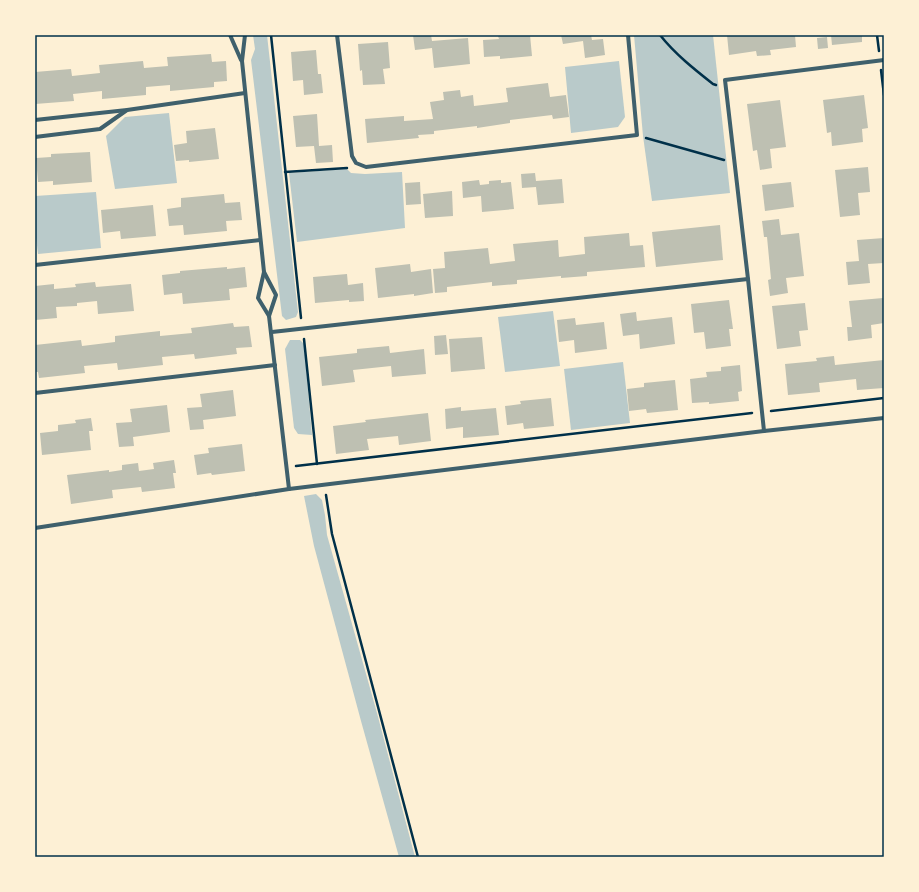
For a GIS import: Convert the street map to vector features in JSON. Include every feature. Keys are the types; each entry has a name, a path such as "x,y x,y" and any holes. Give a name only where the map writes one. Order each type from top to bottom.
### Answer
{"street":[{"path":"230,35 242,61"},
{"path":"245,35 242,61 264,272 258,298 269,316 272,332 289,489"},
{"path":"337,35 352,156 356,163 366,167 637,135 628,35"},
{"path":"764,431 725,80 884,60"},
{"path":"35,120 127,110 245,93"},
{"path":"35,137 100,129 127,110"},
{"path":"35,265 260,240"},
{"path":"264,272 276,295 269,316"},
{"path":"272,332 748,279"},
{"path":"35,393 275,365"},
{"path":"35,528 289,489 764,431 884,418"}],"path":[{"path":"271,35 317,464"},
{"path":"660,35 666,43 703,76 713,84 726,88"},
{"path":"637,135 715,158 734,162"},
{"path":"286,172 348,168 356,163"},
{"path":"287,467 884,398"},
{"path":"324,485 332,534 418,857"}],"shaded area":[{"path":"253,35 267,35 298,312 296,317 286,320 282,316 251,60 255,49"},
{"path":"634,35 713,35 730,193 652,201 643,136"},
{"path":"619,61 625,117 618,127 571,133 565,67"},
{"path":"169,113 177,183 115,189 106,136 125,117"},
{"path":"347,169 351,173 365,174 402,172 405,228 297,242 289,173"},
{"path":"96,192 101,248 38,254 35,229 35,196"},
{"path":"553,311 560,366 505,372 498,317"},
{"path":"290,340 300,340 304,344 312,435 298,434 294,428 285,349"},
{"path":"623,362 630,423 571,430 564,369"},
{"path":"316,494 322,500 327,535 377,713 415,857 399,857 361,721 314,546 304,496"}],"building":[{"path":"413,35 431,35 432,41 468,38 470,64 434,68 432,48 415,50"},
{"path":"530,35 532,56 500,59 500,56 484,57 483,40 499,39 498,36"},
{"path":"561,35 591,35 592,40 603,39 605,55 585,58 583,41 563,44"},
{"path":"727,35 795,35 796,47 770,50 771,55 757,56 756,51 729,55"},
{"path":"831,35 862,35 862,42 832,45"},
{"path":"827,37 828,48 818,49 817,38"},
{"path":"388,42 390,68 383,69 385,84 363,85 362,70 360,71 358,44"},
{"path":"316,50 318,74 321,74 323,93 304,95 303,80 293,81 291,52"},
{"path":"211,54 212,62 226,61 227,81 214,82 214,87 170,91 170,85 146,87 146,95 102,99 102,91 73,94 74,101 35,104 35,72 71,69 72,76 100,73 99,65 143,61 144,68 168,66 167,57"},
{"path":"548,83 550,97 566,95 569,117 553,119 552,115 510,120 510,123 477,128 477,126 434,131 434,134 418,135 419,138 367,143 365,119 404,116 404,121 433,119 430,102 444,100 443,92 460,90 461,97 473,95 474,106 508,102 506,88"},
{"path":"864,95 868,128 862,129 863,142 832,146 831,132 827,133 823,100"},
{"path":"780,100 786,147 770,149 772,168 760,170 757,150 753,151 747,104"},
{"path":"317,114 319,146 332,145 333,162 316,163 314,146 296,147 293,116"},
{"path":"215,128 219,159 189,162 189,160 176,161 174,145 187,143 186,131"},
{"path":"90,152 92,182 53,185 53,181 38,182 36,158 51,157 51,154"},
{"path":"868,167 870,192 858,193 860,215 840,217 835,170"},
{"path":"535,173 536,181 562,179 564,203 538,205 536,187 522,188 521,174"},
{"path":"479,180 480,185 489,184 489,181 501,180 501,183 511,182 514,209 482,212 481,196 463,198 462,182"},
{"path":"420,182 421,204 406,205 405,183"},
{"path":"791,182 794,207 765,211 762,185"},
{"path":"452,191 453,216 425,218 423,194"},
{"path":"224,194 225,203 240,202 242,220 226,221 227,231 184,235 183,225 169,226 167,209 181,207 181,198"},
{"path":"153,205 156,236 121,239 120,231 103,233 101,210"},
{"path":"779,219 781,235 799,233 804,276 786,278 788,293 770,296 768,280 771,279 767,237 764,237 762,221"},
{"path":"720,225 723,260 656,267 652,232"},
{"path":"629,233 630,246 643,245 645,267 587,272 587,276 561,278 561,276 517,280 517,284 492,286 492,282 447,287 447,292 435,293 433,269 445,268 444,252 488,248 490,264 515,261 513,244 558,240 559,257 585,254 584,237"},
{"path":"884,238 884,263 868,264 870,283 848,285 846,262 859,261 857,240"},
{"path":"410,264 411,272 431,269 433,293 414,296 414,294 378,298 375,268"},
{"path":"227,267 227,269 245,267 247,287 229,289 230,300 183,304 182,293 164,295 162,275 180,273 180,271"},
{"path":"347,274 348,285 363,283 364,301 349,302 349,300 315,303 313,277"},
{"path":"95,282 96,287 131,284 134,311 98,314 97,301 77,303 77,306 56,307 57,318 35,320 35,286 54,284 54,289 76,287 75,284"},
{"path":"883,298 884,323 871,325 872,338 848,341 847,327 852,327 849,301"},
{"path":"729,300 733,329 729,329 731,346 706,349 704,332 694,333 691,304"},
{"path":"805,303 808,330 799,331 801,346 777,349 772,306"},
{"path":"636,312 637,321 672,317 675,344 640,349 639,334 623,336 620,314"},
{"path":"575,318 576,325 604,322 607,349 575,353 574,340 559,342 557,320"},
{"path":"233,323 234,327 249,326 252,347 236,348 237,354 195,359 194,354 162,357 163,365 118,370 117,363 84,366 85,373 39,378 38,372 35,372 35,345 81,340 82,346 115,342 115,336 160,331 160,336 192,333 191,328"},
{"path":"446,335 448,354 435,355 434,336"},
{"path":"482,337 485,369 451,372 449,339"},
{"path":"389,346 390,353 424,349 426,374 392,377 391,366 353,370 355,382 322,386 319,357 357,353 357,349"},
{"path":"834,356 835,365 884,360 884,388 857,390 856,379 819,383 820,392 788,395 785,364 817,361 816,358"},
{"path":"740,365 742,391 738,392 739,401 709,404 709,402 692,403 690,379 707,377 706,372 721,371 721,367"},
{"path":"675,380 678,410 647,413 646,409 629,411 627,389 644,387 644,383"},
{"path":"233,390 236,416 203,420 204,429 190,430 187,408 202,407 200,394"},
{"path":"551,398 554,426 524,429 523,423 507,425 505,406 521,404 520,401"},
{"path":"167,405 170,432 133,437 134,446 119,447 116,423 132,422 130,409"},
{"path":"461,407 461,411 496,408 499,435 463,438 463,427 446,429 445,409"},
{"path":"428,413 431,441 399,445 398,436 367,439 369,450 336,454 333,426 366,422 365,420"},
{"path":"91,418 93,431 89,431 91,450 42,455 40,433 58,431 58,425 76,423 75,420"},
{"path":"242,444 245,471 212,475 211,473 197,475 194,455 209,453 208,448"},
{"path":"174,460 176,473 173,473 175,488 142,492 141,487 112,490 113,498 71,504 67,475 122,470 122,465 138,463 139,471 154,469 153,463"}]}
